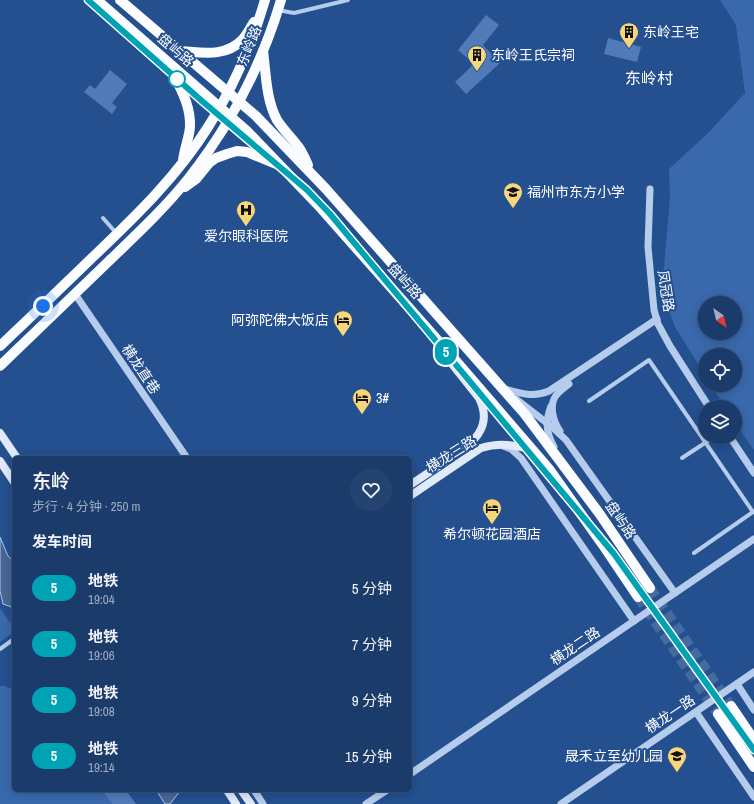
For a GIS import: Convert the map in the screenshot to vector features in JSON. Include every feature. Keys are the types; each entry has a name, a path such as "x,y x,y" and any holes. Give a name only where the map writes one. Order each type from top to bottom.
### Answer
{"main road":[{"name":"盘屿路","path":"97,0 220,107 284,168 434,334 532,450 572,500 638,597"},
{"name":"盘屿路","path":"120,0 239,100 313,174 524,413 599,513 650,588"},
{"name":"东岭路","path":"0,346 117,234 156,194 183,162 208,127 228,92 243,60 265,0"},
{"name":"东岭路","path":"177,192 206,155 239,100 263,51 279,5"},
{"path":"179,51 208,54 221,52 233,47 241,41 261,13"},
{"path":"263,51 272,109 286,133 300,149 313,174"},
{"path":"167,61 187,101 190,127 184,150 183,162"},
{"path":"0,366 156,215 177,192 196,179 209,163 216,158 232,152 247,152 284,168"},
{"name":"横龙三路","path":"412,485 470,444 479,434 484,423 484,410 479,398 452,364 434,334"},
{"path":"0,433 16,456"},
{"name":"横龙三路","path":"412,495 476,451 493,445 512,445 532,450"},
{"path":"0,461 12,479"},
{"path":"731,706 754,740"},
{"path":"718,714 754,767"},
{"path":"228,792 236,804"},
{"path":"242,792 251,804"}],"street":[{"path":"279,5 294,13 348,0"},
{"name":"凤冠路","path":"650,189 648,224 649,262 652,298 657,322 672,350 704,400"},
{"path":"103,218 117,234"},
{"name":"横龙直巷","path":"75,294 186,456"},
{"path":"500,387 526,395 538,395 549,391 657,322"},
{"path":"565,467 549,436 547,423 555,396 562,389 657,322"},
{"path":"589,401 649,360 698,430"},
{"path":"500,387 547,423 566,440"},
{"path":"553,402 555,423 675,593"},
{"path":"682,458 703,444"},
{"path":"694,553 753,512 707,444"},
{"path":"735,444 754,473"},
{"path":"493,445 512,449 521,458 634,621"},
{"name":"横龙二路","path":"412,773 754,539"},
{"path":"0,649 12,640"},
{"name":"横龙一路","path":"561,804 754,672"},
{"path":"737,684 754,710"},
{"path":"696,712 754,797"},
{"path":"255,792 263,804"},
{"path":"366,804 384,792"}],"shaded area":[{"path":"720,0 754,0 754,450 742,433 742,400 721,400 715,392 742,392 742,348 698,348 698,364 675,327 662,291 670,198 669,169 708,133 745,93 736,25"},
{"path":"0,537 8,556 12,559 12,607 3,604 0,591"},
{"path":"0,608 12,625 12,633 0,642"},
{"path":"0,686 4,686 12,689 12,792 103,792 112,804 0,804"},
{"path":"157,792 179,792 170,804 165,804"}],"building":[{"path":"486,15 499,25 483,45 500,63 466,94 455,82 474,64 458,50"},
{"name":"东岭王宅","path":"608,38 641,47 637,62 604,54"},
{"path":"110,70 127,84 112,103 117,107 112,114 84,92 90,85 95,89"},
{"path":"103,792 127,792 136,804 112,804"}],"tunnel":[{"path":"650,588 731,706"},
{"path":"638,597 718,714"}],"metro line":[{"name":"5","path":"88,0 202,101 307,190 330,214 614,554 754,750"}],"place":[{"name":"东岭王宅","path":"629,49"},
{"name":"东岭王氏宗祠","path":"477,72"},
{"name":"福州市东方小学","path":"513,209"},
{"name":"爱尔眼科医院","path":"246,227"},
{"name":"阿弥陀佛大饭店","path":"343,337"},
{"name":"3#","path":"362,415"},
{"name":"希尔顿花园酒店","path":"492,525"},
{"name":"晟禾立至幼儿园","path":"677,773"}],"district":[{"name":"东岭村","path":"649,78"}],"route":[{"path":"43,306 142,210 171,178 183,162 184,150 190,127 187,101 177,83 177,79"}]}
